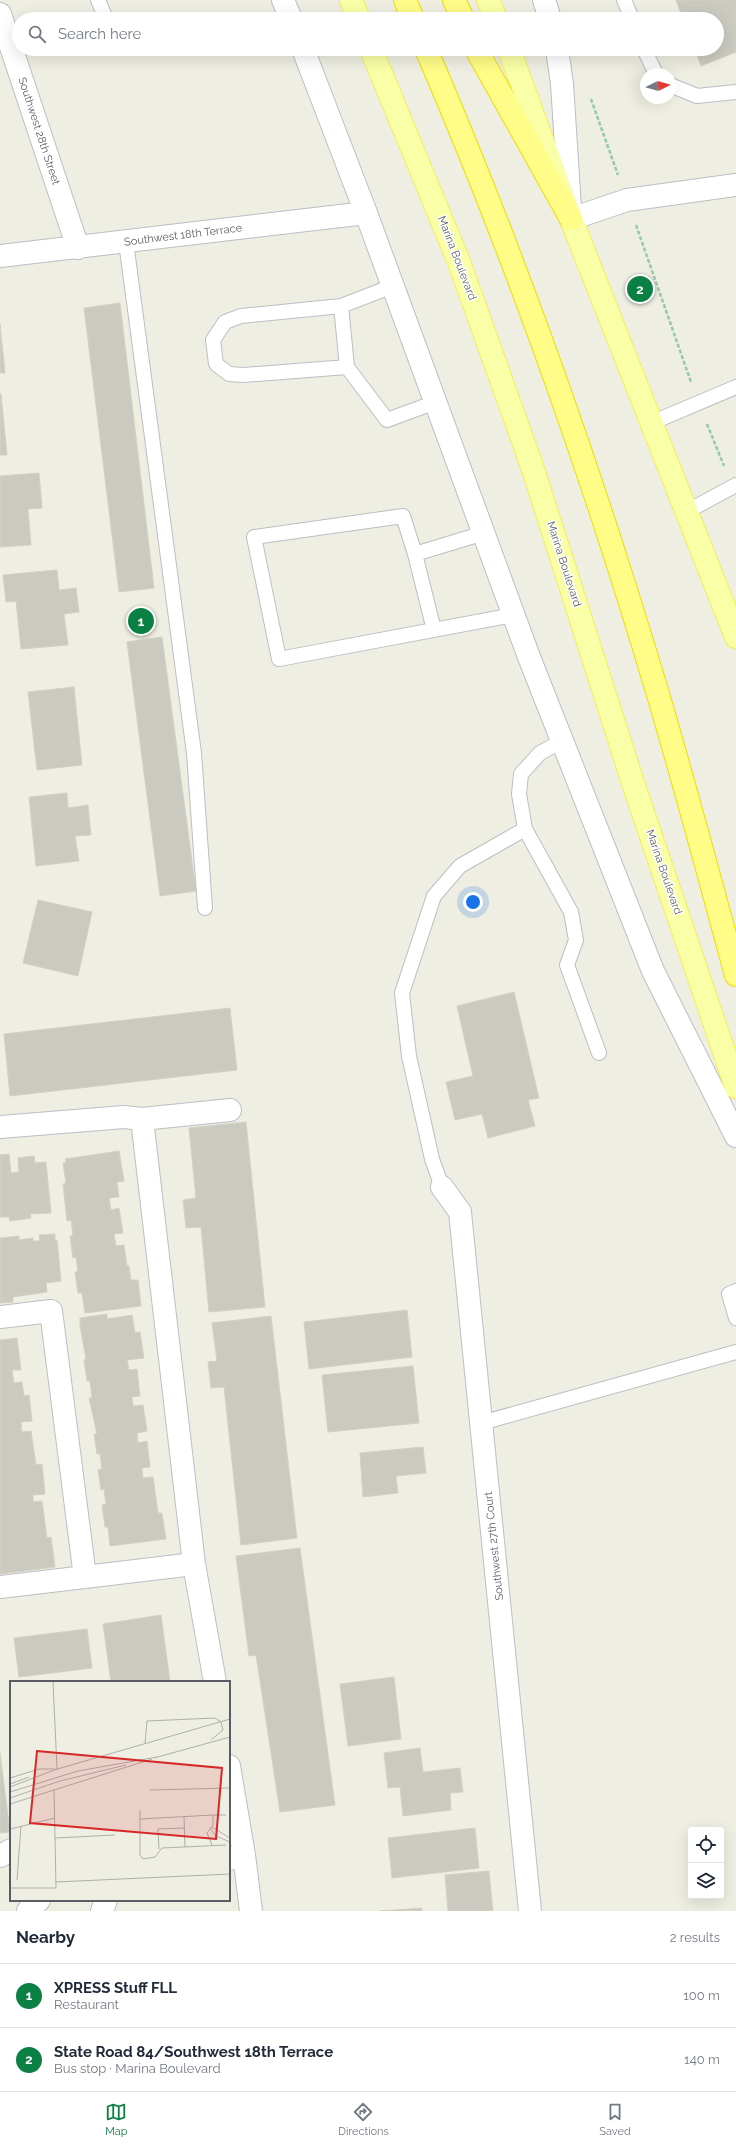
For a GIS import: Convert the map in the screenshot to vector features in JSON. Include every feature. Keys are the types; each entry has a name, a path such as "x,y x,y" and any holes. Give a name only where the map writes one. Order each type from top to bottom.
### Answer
{"highway":[{"path":"405,0 410,12"},
{"path":"454,0 460,12"},
{"path":"429,56 494,214 574,436 656,690 736,975"},
{"path":"480,56 570,219"}],"main road":[{"path":"350,0 356,12"},
{"path":"488,0 493,12"},
{"name":"Marina Boulevard","path":"374,56 459,262 525,447 633,783 736,1087"},
{"path":"512,56 570,219 736,637"}],"street":[{"path":"283,0 288,12"},
{"path":"544,0 548,12"},
{"name":"Southwest 28th Street","path":"0,14 12,50"},
{"name":"Southwest 28th Street","path":"14,56 78,248"},
{"path":"306,56 366,213 513,615 653,972 736,1136"},
{"path":"558,56 562,84 570,219 627,200 736,185"},
{"name":"Southwest 18th Terrace","path":"0,256 366,213"},
{"path":"0,1127 124,1117 142,1119 230,1110"},
{"path":"142,1119 194,1564 214,1681"},
{"name":"Southwest 27th Court","path":"442,1187 460,1212 530,1911"},
{"path":"0,1317 51,1311 85,1577"},
{"path":"0,1587 194,1564"},
{"path":"230,1777 237,1857 251,1911"},
{"path":"0,1856 10,1851"},
{"path":"28,1911 38,1901"}],"lane":[{"path":"98,0 103,12"},
{"path":"624,0 629,12"},
{"path":"647,56 653,68"},
{"path":"676,87 697,96 736,92"},
{"path":"126,242 194,753 205,908"},
{"path":"347,367 229,374 216,364 213,340 225,322 241,316 342,306 393,286"},
{"path":"342,306 347,367 387,420 436,402"},
{"path":"651,423 736,387"},
{"path":"686,512 734,486"},
{"path":"434,630 415,554 403,516 254,537 279,659 434,630 513,615"},
{"path":"415,554 484,534"},
{"path":"562,741 540,753 521,774 519,794 525,829 572,912 576,940 567,965 599,1053"},
{"path":"442,1187 432,1159 409,1056 402,992 434,896 460,866 525,829"},
{"path":"736,1291 729,1294 736,1318"},
{"path":"481,1423 736,1352"}],"path":[{"path":"589,92 674,336 699,402 734,486"}],"building":[{"path":"676,0 736,0 736,52 701,66 697,56 724,56 724,12 680,12"},
{"path":"120,303 154,588 119,592 84,308"},
{"path":"0,324 5,373 0,373"},
{"path":"1,394 7,455 0,455"},
{"path":"39,473 42,508 28,509 31,545 0,547 0,476"},
{"path":"57,570 59,590 76,588 79,612 64,614 68,645 21,649 16,601 6,602 3,575"},
{"path":"162,637 196,891 160,896 127,642"},
{"path":"74,687 82,765 37,770 28,692"},
{"path":"67,793 68,808 88,805 91,835 75,836 79,861 36,866 29,797"},
{"path":"38,900 92,912 78,976 23,963"},
{"path":"514,992 539,1098 528,1100 535,1126 488,1138 482,1114 455,1120 446,1082 473,1076 457,1006"},
{"path":"230,1008 237,1070 10,1096 4,1034"},
{"path":"246,1122 265,1307 209,1312 201,1227 186,1228 183,1200 196,1198 189,1128"},
{"path":"119,1151 124,1181 117,1182 119,1197 109,1198 111,1210 119,1208 123,1233 114,1234 116,1246 124,1245 131,1280 138,1280 141,1306 85,1313 82,1293 78,1293 75,1272 78,1271 76,1257 73,1258 70,1236 73,1236 71,1220 67,1221 63,1184 66,1183 63,1163 66,1163 65,1159"},
{"path":"9,1154 11,1173 19,1172 18,1158 34,1156 35,1163 46,1162 51,1213 30,1214 31,1218 10,1221 9,1217 0,1217 0,1155"},
{"path":"55,1234 55,1240 57,1240 61,1281 46,1283 47,1292 13,1297 13,1302 0,1303 0,1238 19,1236 19,1240 33,1238 33,1241 40,1241 39,1235"},
{"path":"407,1310 412,1357 309,1369 304,1322"},
{"path":"107,1314 107,1319 132,1315 135,1333 140,1332 144,1358 127,1360 129,1370 137,1369 140,1396 132,1397 133,1406 143,1405 147,1431 137,1433 138,1443 147,1441 150,1467 142,1468 143,1478 153,1477 158,1513 162,1513 166,1539 110,1546 108,1527 105,1527 102,1505 106,1504 104,1489 101,1490 98,1470 102,1469 100,1454 97,1454 94,1434 97,1434 89,1398 92,1398 90,1381 87,1381 84,1360 86,1359 80,1318"},
{"path":"271,1316 297,1538 241,1545 224,1387 211,1388 208,1362 217,1361 212,1323"},
{"path":"17,1338 21,1370 12,1370 14,1383 22,1382 24,1396 29,1395 32,1421 21,1422 22,1432 31,1431 36,1465 42,1464 45,1494 33,1495 33,1502 42,1501 47,1538 51,1537 55,1567 0,1574 0,1340"},
{"path":"413,1366 419,1423 328,1432 322,1375"},
{"path":"423,1447 426,1473 396,1476 398,1493 363,1497 360,1453"},
{"path":"300,1548 335,1805 280,1812 256,1655 249,1656 236,1556"},
{"path":"161,1615 170,1681 111,1681 103,1624"},
{"path":"87,1629 92,1668 19,1677 14,1638"},
{"path":"394,1677 401,1739 348,1746 340,1684"},
{"path":"420,1748 423,1772 460,1768 463,1792 450,1793 451,1810 403,1816 400,1787 388,1788 384,1753"},
{"path":"0,1753 10,1832 0,1833"},
{"path":"475,1828 479,1868 392,1878 388,1838"},
{"path":"489,1871 493,1911 448,1911 445,1875"},
{"path":"422,1908 422,1911 380,1911"}],"place":[{"name":"State Road 84/Southwest 18th Terrace","path":"640,289"},
{"name":"XPRESS Stuff FLL","path":"141,621"}]}
